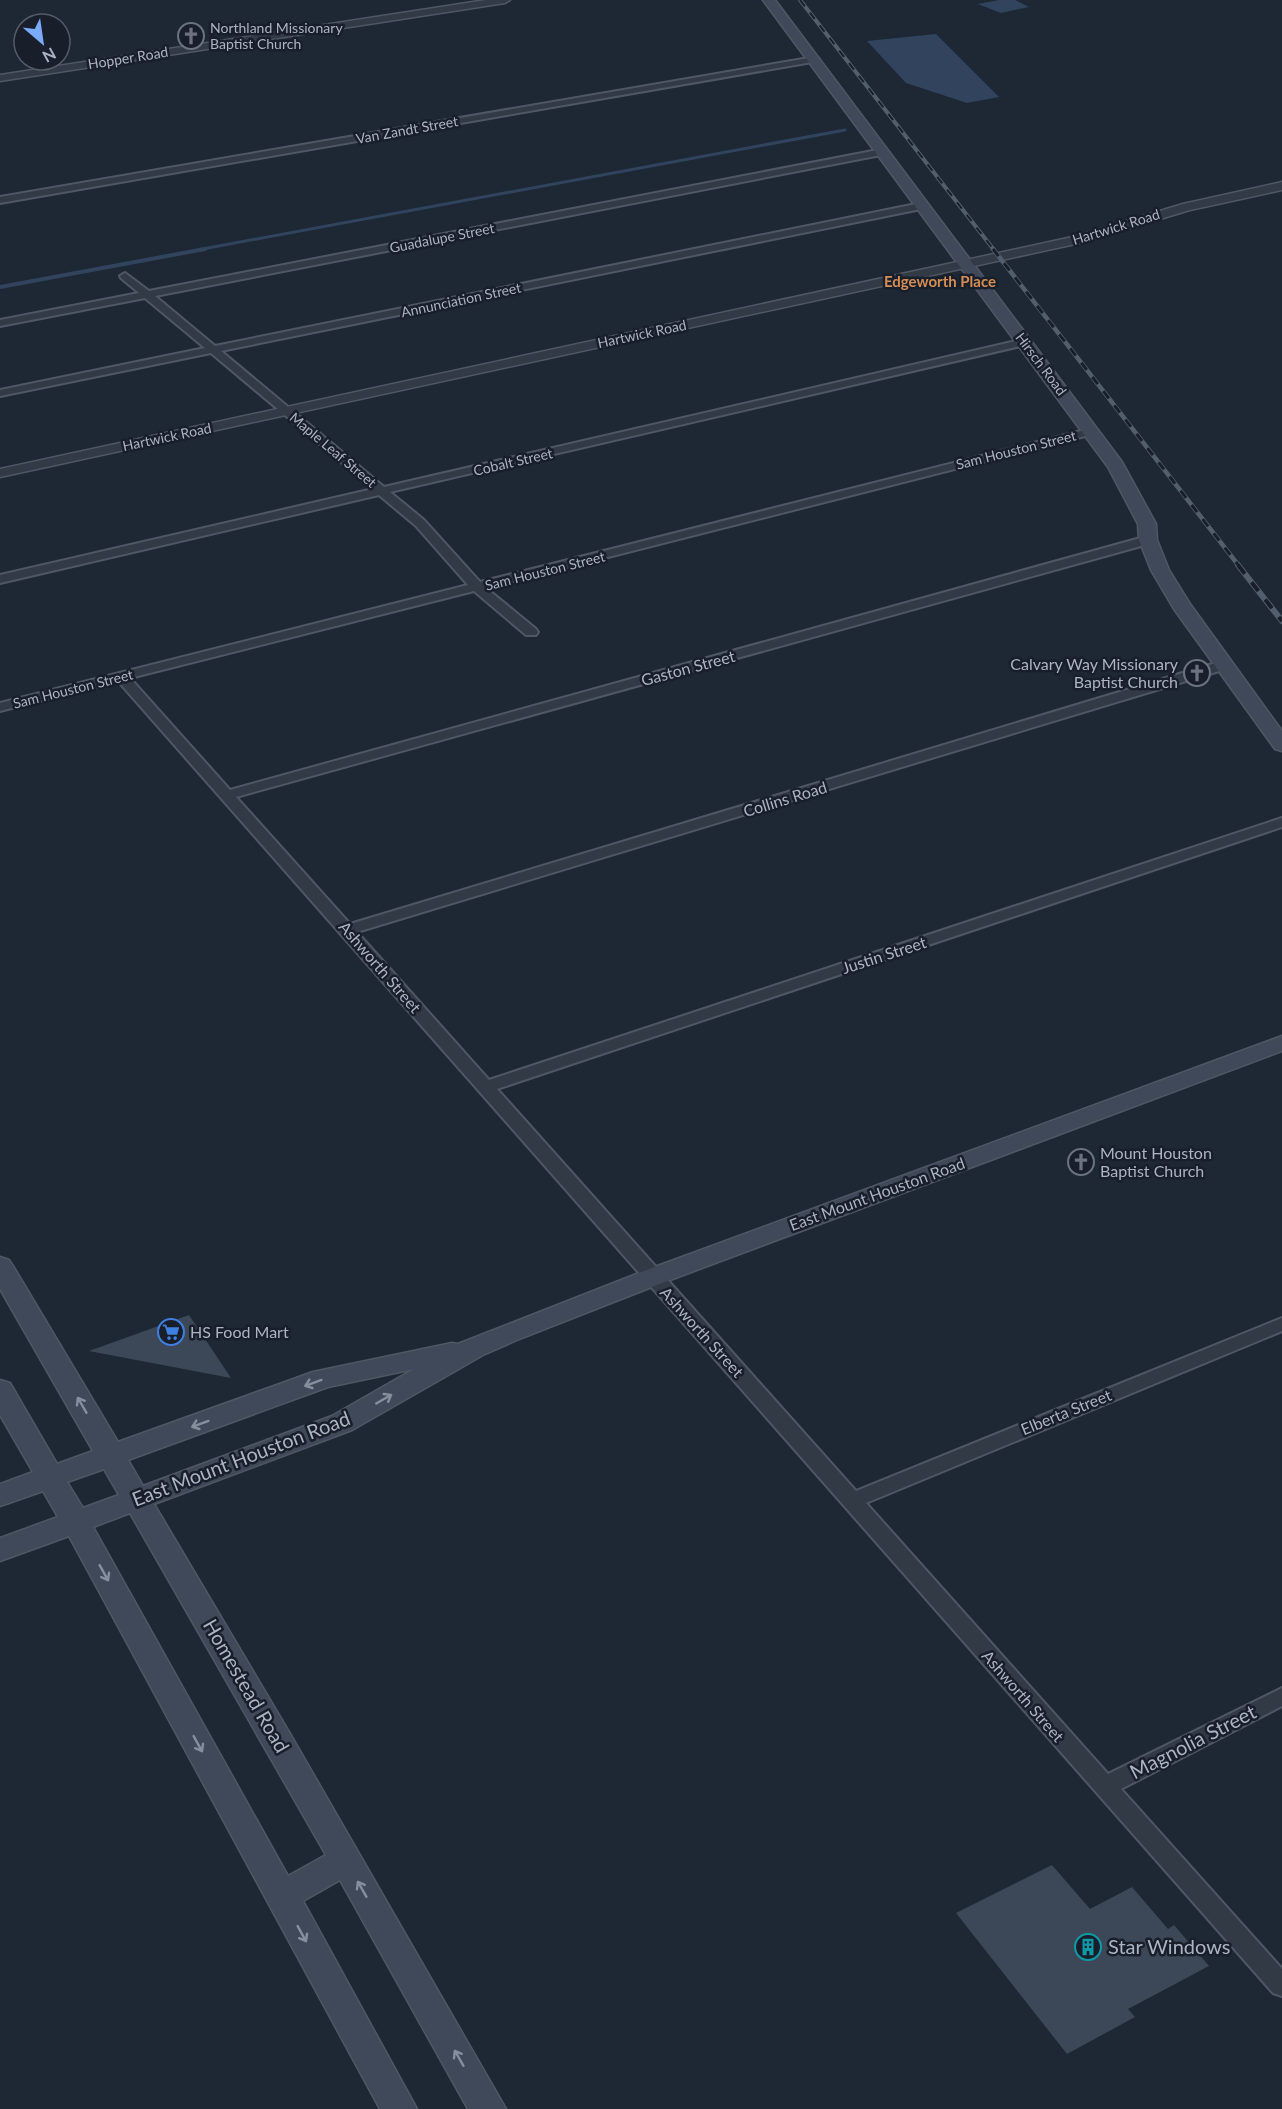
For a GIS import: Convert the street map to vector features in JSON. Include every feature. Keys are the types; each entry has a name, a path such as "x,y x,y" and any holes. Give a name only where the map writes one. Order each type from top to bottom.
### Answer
{"main road":[{"name":"Hirsch Road","path":"769,0 1116,466 1147,524 1148,540 1160,570 1181,604 1282,745"},
{"name":"East Mount Houston Road","path":"0,1550 342,1423 473,1348 653,1277 1282,1043"},
{"name":"Homestead Road","path":"0,1266 112,1455 136,1501 346,1860 488,2109"},
{"name":"East Mount Houston Road","path":"0,1495 323,1379 473,1348"},
{"path":"0,1390 76,1522 399,2109"},
{"path":"282,1896 346,1860"}],"street":[{"name":"Hopper Road","path":"0,78 505,0"},
{"name":"Van Zandt Street","path":"0,200 815,59"},
{"name":"Guadalupe Street","path":"0,323 883,152"},
{"name":"Hartwick Road","path":"0,472 966,265 1080,239 1186,207 1282,186"},
{"name":"Annunciation Street","path":"0,393 921,206"},
{"name":"Maple Leaf Street","path":"125,276 420,523 478,588 531,633"},
{"name":"Cobalt Street","path":"0,579 1025,342"},
{"name":"Sam Houston Street","path":"0,707 1089,432"},
{"name":"Gaston Street","path":"227,795 1148,540"},
{"name":"Collins Road","path":"346,930 1224,665"},
{"name":"Ashworth Street","path":"122,676 1282,1986"},
{"name":"Justin Street","path":"485,1087 1282,822"},
{"name":"Elberta Street","path":"851,1501 1282,1324"},
{"name":"Magnolia Street","path":"1104,1787 1282,1696"}],"water":[{"path":"1015,0 1029,7 1001,13 978,4"},
{"path":"936,34 999,97 967,103 906,83 867,41"}],"building":[{"name":"HS Food Mart","path":"189,1315 231,1378 89,1351"},
{"name":"Star Windows","path":"1052,1865 1090,1909 1132,1887 1168,1929 1174,1925 1209,1966 1128,2009 1135,2017 1067,2054 956,1913"}],"waterway":[{"path":"197,250 845,130"},
{"path":"0,287 205,249"}],"railway":[{"path":"800,0 994,250"},
{"path":"993,249 1239,566"},
{"path":"1238,565 1282,621"}],"place":[{"name":"Northland Missionary Baptist Church","path":"191,36"},
{"name":"Calvary Way Missionary Baptist Church","path":"1197,673"},
{"name":"Mount Houston Baptist Church","path":"1081,1162"},
{"name":"HS Food Mart","path":"171,1332"},
{"name":"Star Windows","path":"1088,1947"}],"district":[{"name":"Edgeworth Place","path":"940,282"}]}
